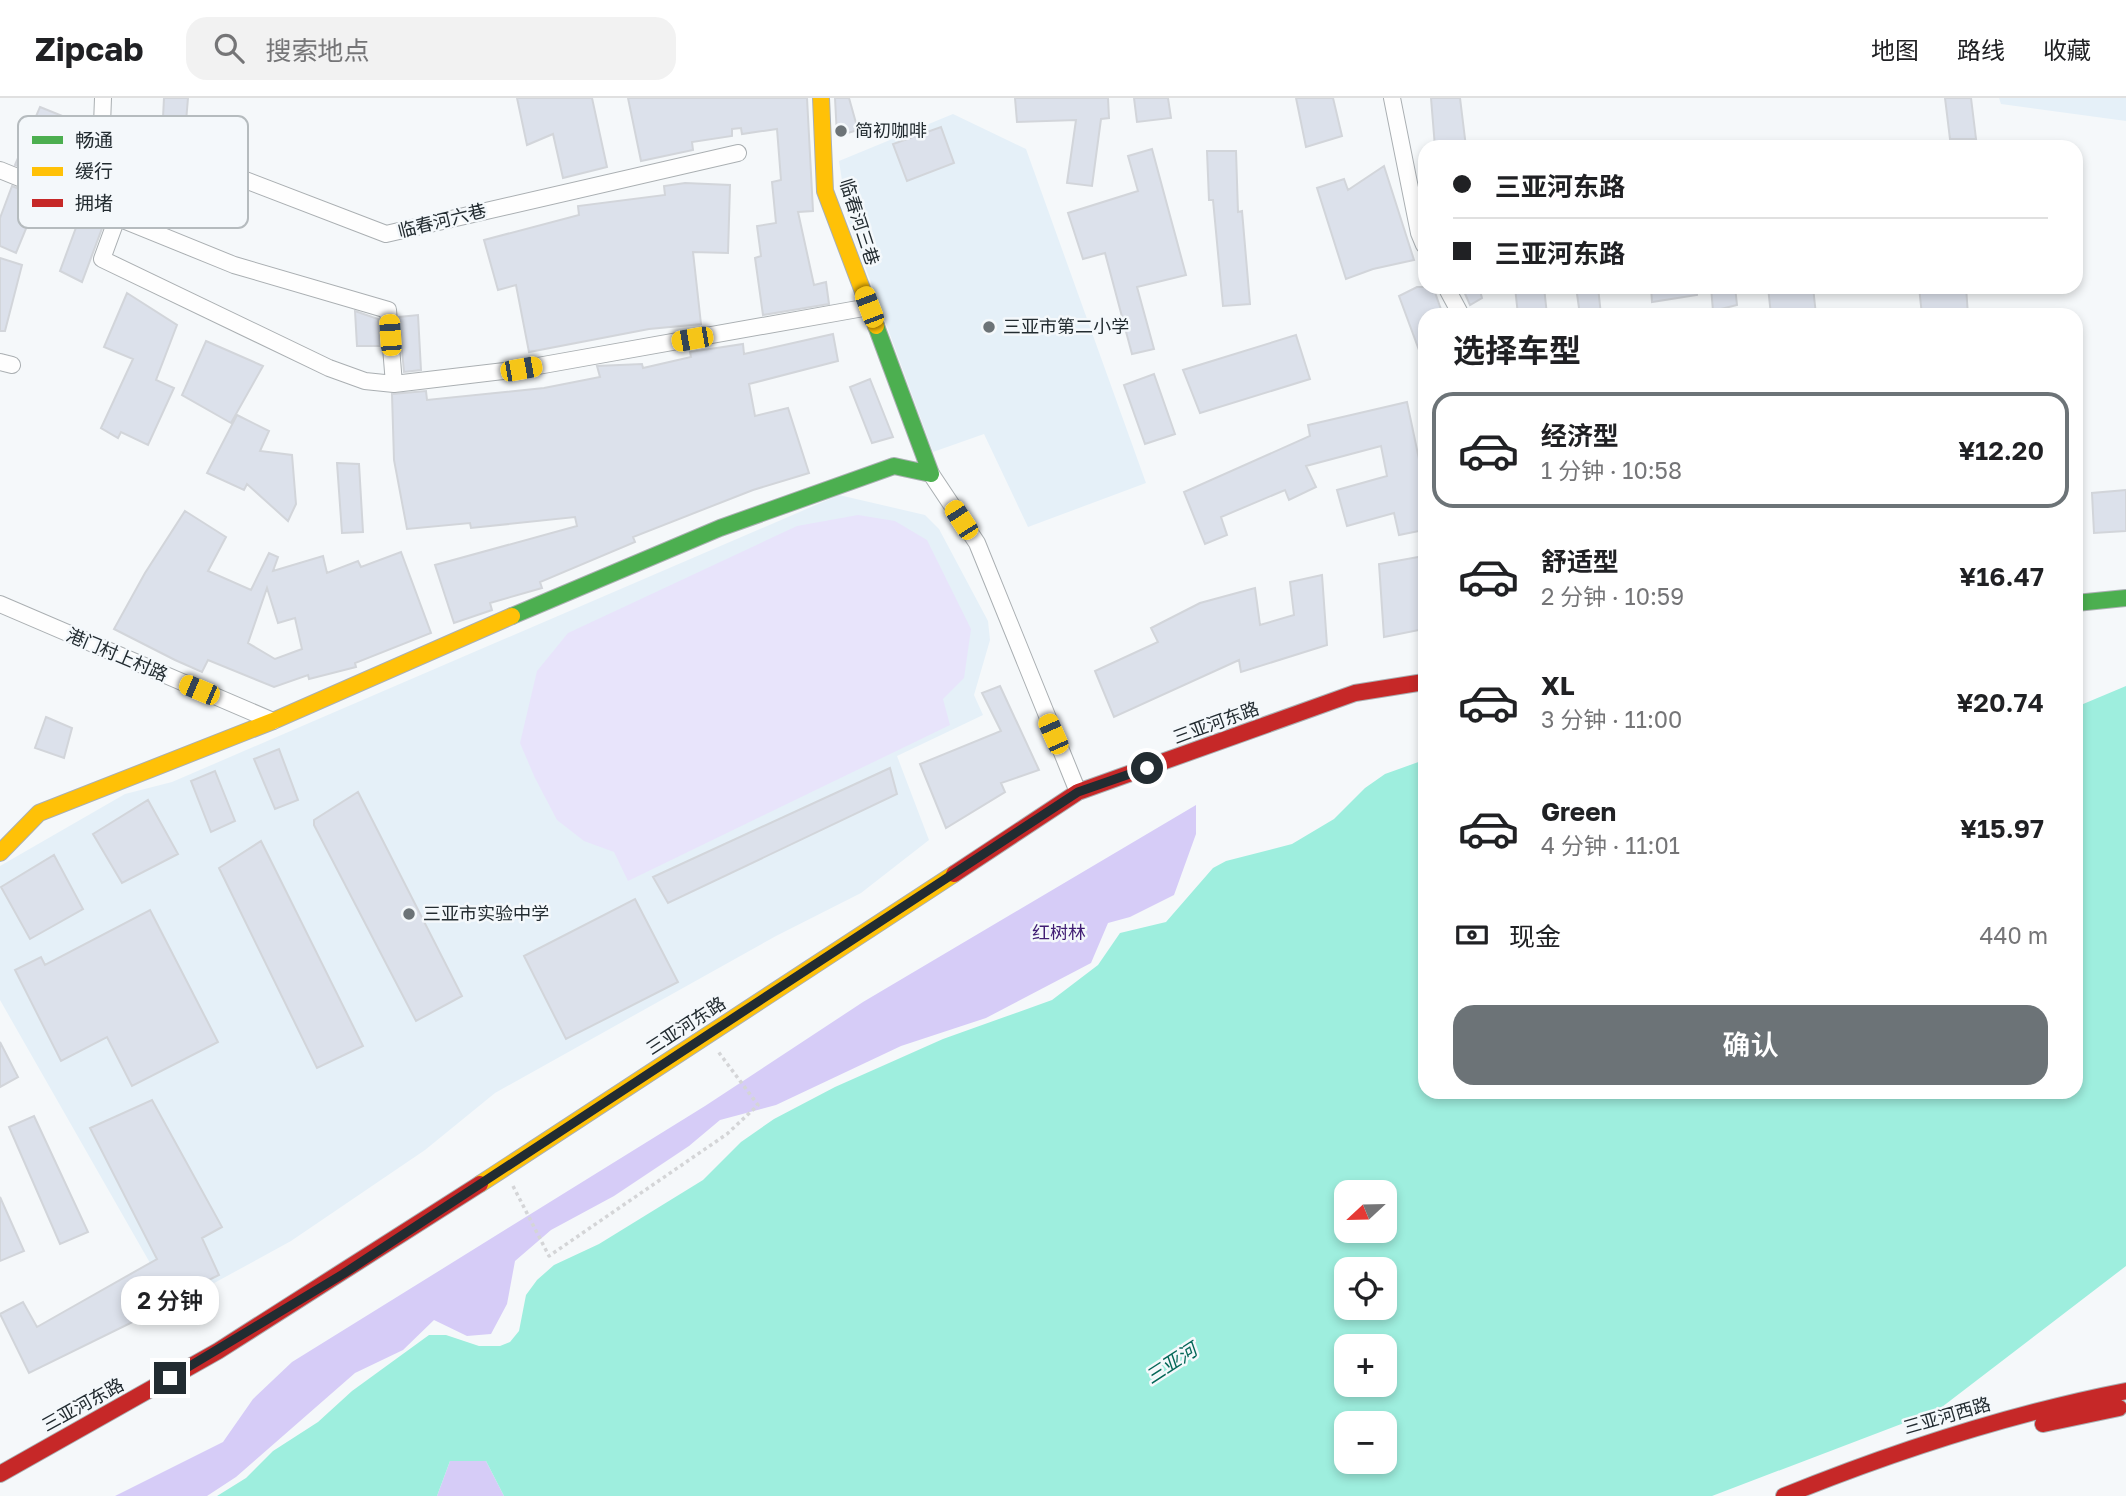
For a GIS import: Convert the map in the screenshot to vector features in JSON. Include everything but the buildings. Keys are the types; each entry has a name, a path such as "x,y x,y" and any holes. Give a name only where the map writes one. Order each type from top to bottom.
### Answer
{"street":[{"name":"临春河六巷","path":"102,116 103,98"},
{"name":"临春河三巷","path":"821,98 825,191 931,474"},
{"path":"1392,98 1418,228"},
{"name":"临春河六巷","path":"248,181 386,234 738,153"},
{"path":"0,170 18,177"},
{"path":"113,228 102,259 329,368 365,381 394,384 521,369 869,307"},
{"path":"142,228 234,265 388,310 394,384"},
{"path":"4,843 39,813 274,721 624,567 720,528 894,466 931,474 977,544 1078,792"},
{"path":"2083,602 2126,598"},
{"name":"港门村上村路","path":"0,604 274,721"},
{"name":"三亚河东路","path":"0,1474 218,1351 504,1169 1078,792 1355,693 1418,683"},
{"name":"三亚河西路","path":"1784,1496 1890,1453 1958,1432 2079,1399 2126,1391"},
{"name":"三亚河西路","path":"1813,1496 1844,1482 2017,1430 2126,1407"}],"path":[{"path":"504,1169 549,1256 727,1134 758,1105 706,1036"}],"shaded area":[{"path":"1999,98 2126,98 2126,121 2001,104"},
{"name":"三亚市第二小学","path":"953,114 1026,149 1146,483 1028,527 984,434 933,452 848,220 839,161"},
{"name":"三亚市实验中学","path":"839,495 925,515 939,529 988,621 990,640 974,695 983,715 897,756 929,840 861,893 776,936 495,1093 425,1150 291,1241 174,1305 0,1000 0,866 125,794 172,782"},
{"path":"858,515 895,521 927,540 971,629 964,678 943,699 950,725 628,881 614,852 584,841 557,820 535,778 520,743 537,671 568,633 797,526"}],"green space":[{"name":"红树林","path":"1196,805 1196,834 1174,895 1130,917 1108,923 1091,963 986,1018 901,1046 776,1105 720,1120 689,1146 614,1196 551,1230 515,1261 507,1304 491,1334 467,1336 434,1320 403,1350 355,1373 236,1477 207,1496 115,1496 223,1442 253,1399 292,1362 705,1106 863,1002"},
{"path":"450,1461 486,1461 504,1496 437,1496"}],"water":[{"name":"三亚河","path":"2126,686 2126,1266 1938,1410 1712,1496 504,1496 486,1461 450,1461 437,1496 217,1496 246,1478 273,1451 318,1422 352,1391 429,1335 446,1335 479,1346 500,1346 510,1342 519,1331 526,1295 537,1280 554,1265 599,1244 703,1180 741,1142 774,1119 835,1087 943,1039 1052,1000 1098,965 1120,933 1166,922 1213,868 1226,861 1292,844 1334,819 1365,788 1385,774 1418,762 1418,1099 2083,1099 2083,704"}],"traffic: fast":[{"path":"512,616 720,528 894,466 931,474 876,326"},
{"path":"2083,602 2126,598"}],"traffic: slow":[{"path":"821,98 825,191 876,326"},
{"path":"0,853 39,813 273,721 512,616"},
{"path":"480,1184 954,874"}],"traffic: jam":[{"path":"954,874 1078,792 1355,693 1418,683"},
{"path":"0,1474 218,1351 480,1184"},
{"path":"1784,1496 1952,1435 2038,1411 2126,1391"},
{"path":"2043,1424 2119,1408"}],"place":[{"name":"简初咖啡","path":"841,131"},
{"name":"三亚市第二小学","path":"989,327"},
{"name":"三亚市实验中学","path":"409,914"}],"route":[{"path":"170,1378 343,1274 1078,792 1147,768"}]}
